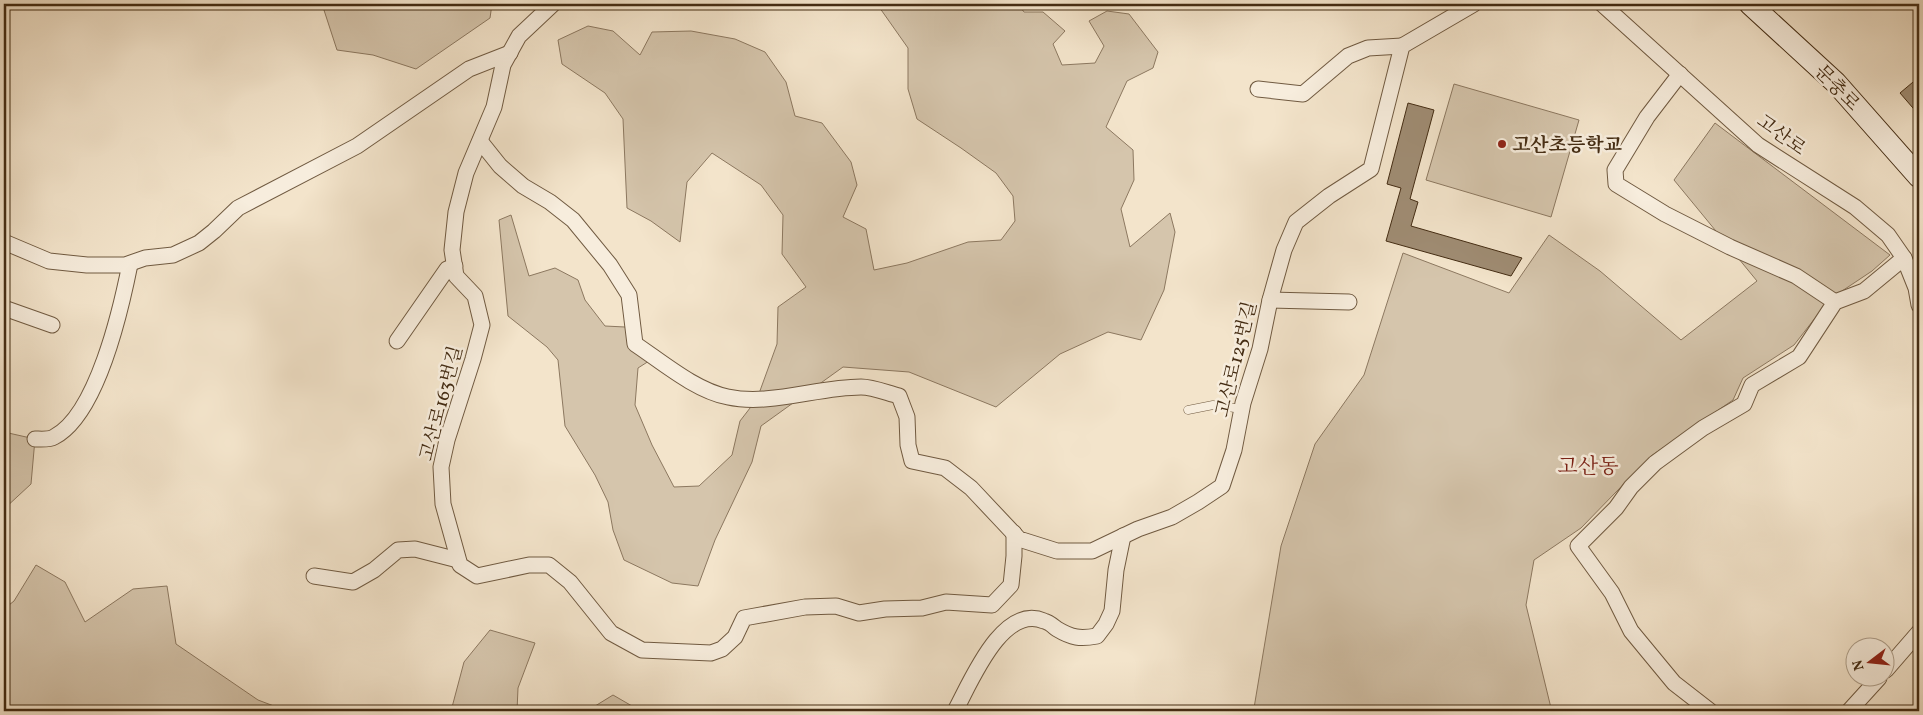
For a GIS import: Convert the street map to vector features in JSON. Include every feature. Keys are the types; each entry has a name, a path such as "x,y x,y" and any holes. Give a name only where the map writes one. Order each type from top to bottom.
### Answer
{"street":[{"name":"고산로163번길","path":"458,560 442,504 441,467 447,440 473,360 482,325 475,296 456,276 452,250 456,212 466,173 494,107 503,65 519,36 553,4"},
{"path":"1258,89 1303,94 1348,56 1368,48 1402,46 1474,4"},
{"name":"고산로","path":"1602,4 1758,145 1855,207 1888,235 1904,258 1916,288 1919,305"},
{"name":"문충로","path":"1750,4 1836,83 1919,177"},
{"name":"고산로125번길","path":"480,141 500,166 523,186 550,202 573,220 610,265 630,295 635,344 703,388 727,397 752,400 829,389 863,387 898,396 907,417 908,445 912,461 945,468 971,488 1020,539 1057,551 1092,551 1138,529 1172,517 1222,486 1234,450 1242,409 1260,349 1270,300 1284,250 1296,222 1329,196 1371,169 1402,46"},
{"path":"4,242 49,261 87,265 124,265 145,258 173,255 199,243 214,232 238,208 356,146 469,69 510,53"},
{"path":"1680,74 1647,117 1615,170 1616,184 1673,218 1730,247 1796,276 1835,302"},
{"path":"1710,711 1674,683 1631,631 1612,593 1578,546 1616,508 1631,488 1655,463 1703,428 1744,404 1752,385 1799,357 1835,302 1864,291 1904,258"},
{"path":"34,439 52,438 70,425 88,398 117,326 130,264"},
{"path":"397,341 447,269 455,266"},
{"path":"1270,300 1349,302"},
{"path":"4,308 52,325"},
{"path":"314,576 353,582 374,570 398,550 415,549 458,560 460,565 477,576 529,565 549,565 570,582 611,633 642,650 710,653 722,649 735,638 744,618 805,607 836,606 859,613 885,609 922,608 946,602 992,605 1011,585 1014,534"},
{"path":"956,711 988,649 1008,628 1027,619 1043,620 1063,633 1080,639 1096,636 1106,624 1112,611 1122,536"},
{"path":"1896,658 1919,632"},
{"path":"1849,711 1870,688"}],"lane":[{"path":"1188,410 1214,405 1242,409"}],"shaded area":[{"path":"322,4 492,4 490,18 416,69 373,55 337,50"},
{"path":"877,4 1018,4 1024,12 1043,12 1065,31 1053,44 1062,65 1095,63 1104,46 1089,21 1107,11 1129,14 1158,52 1153,68 1127,81 1106,127 1133,150 1134,180 1121,209 1130,247 1170,213 1175,232 1164,290 1141,340 1108,332 1060,354 996,407 909,372 843,367 761,426 752,462 715,540 698,586 672,583 624,560 613,530 608,502 595,475 565,426 558,360 547,347 508,316 499,220 511,215 529,276 555,268 578,280 585,300 605,326 625,327 660,354 638,368 635,405 652,445 674,487 699,486 732,455 740,421 757,399 777,344 778,307 806,287 782,254 783,215 761,185 712,153 687,182 680,242 651,221 627,208 623,119 605,93 562,64 558,40 588,26 613,31 640,55 652,32 691,31 735,39 765,52 786,82 795,116 822,123 851,162 857,185 843,217 866,229 874,270 907,263 968,242 1001,240 1015,221 1013,196 996,173 917,119 908,89 908,48"},
{"path":"1454,84 1579,120 1551,217 1426,180"},
{"path":"1715,123 1890,255 1872,271 1830,299 1794,345 1743,378 1733,400 1651,456 1581,528 1534,560 1526,605 1551,708 1547,711 1247,711 1254,708 1281,546 1315,444 1364,375 1403,253 1509,293 1549,235 1600,271 1681,340 1757,281 1674,180"},
{"path":"4,432 35,439 31,484 4,509"},
{"path":"36,565 65,582 85,622 133,589 167,586 176,644 258,700 287,711 4,711 4,609 14,601"},
{"path":"490,630 535,643 518,688 517,711 451,711 464,662"},
{"path":"613,695 632,706 629,711 587,711"}],"building":[{"path":"1919,77 1919,115 1900,93"},
{"path":"1408,103 1434,110 1410,199 1418,202 1411,226 1522,258 1511,276 1386,241 1401,188 1387,184"}],"place":[{"name":"고산초등학교","path":"1502,144"}],"district":[{"name":"고산동","path":"1588,466"}]}
